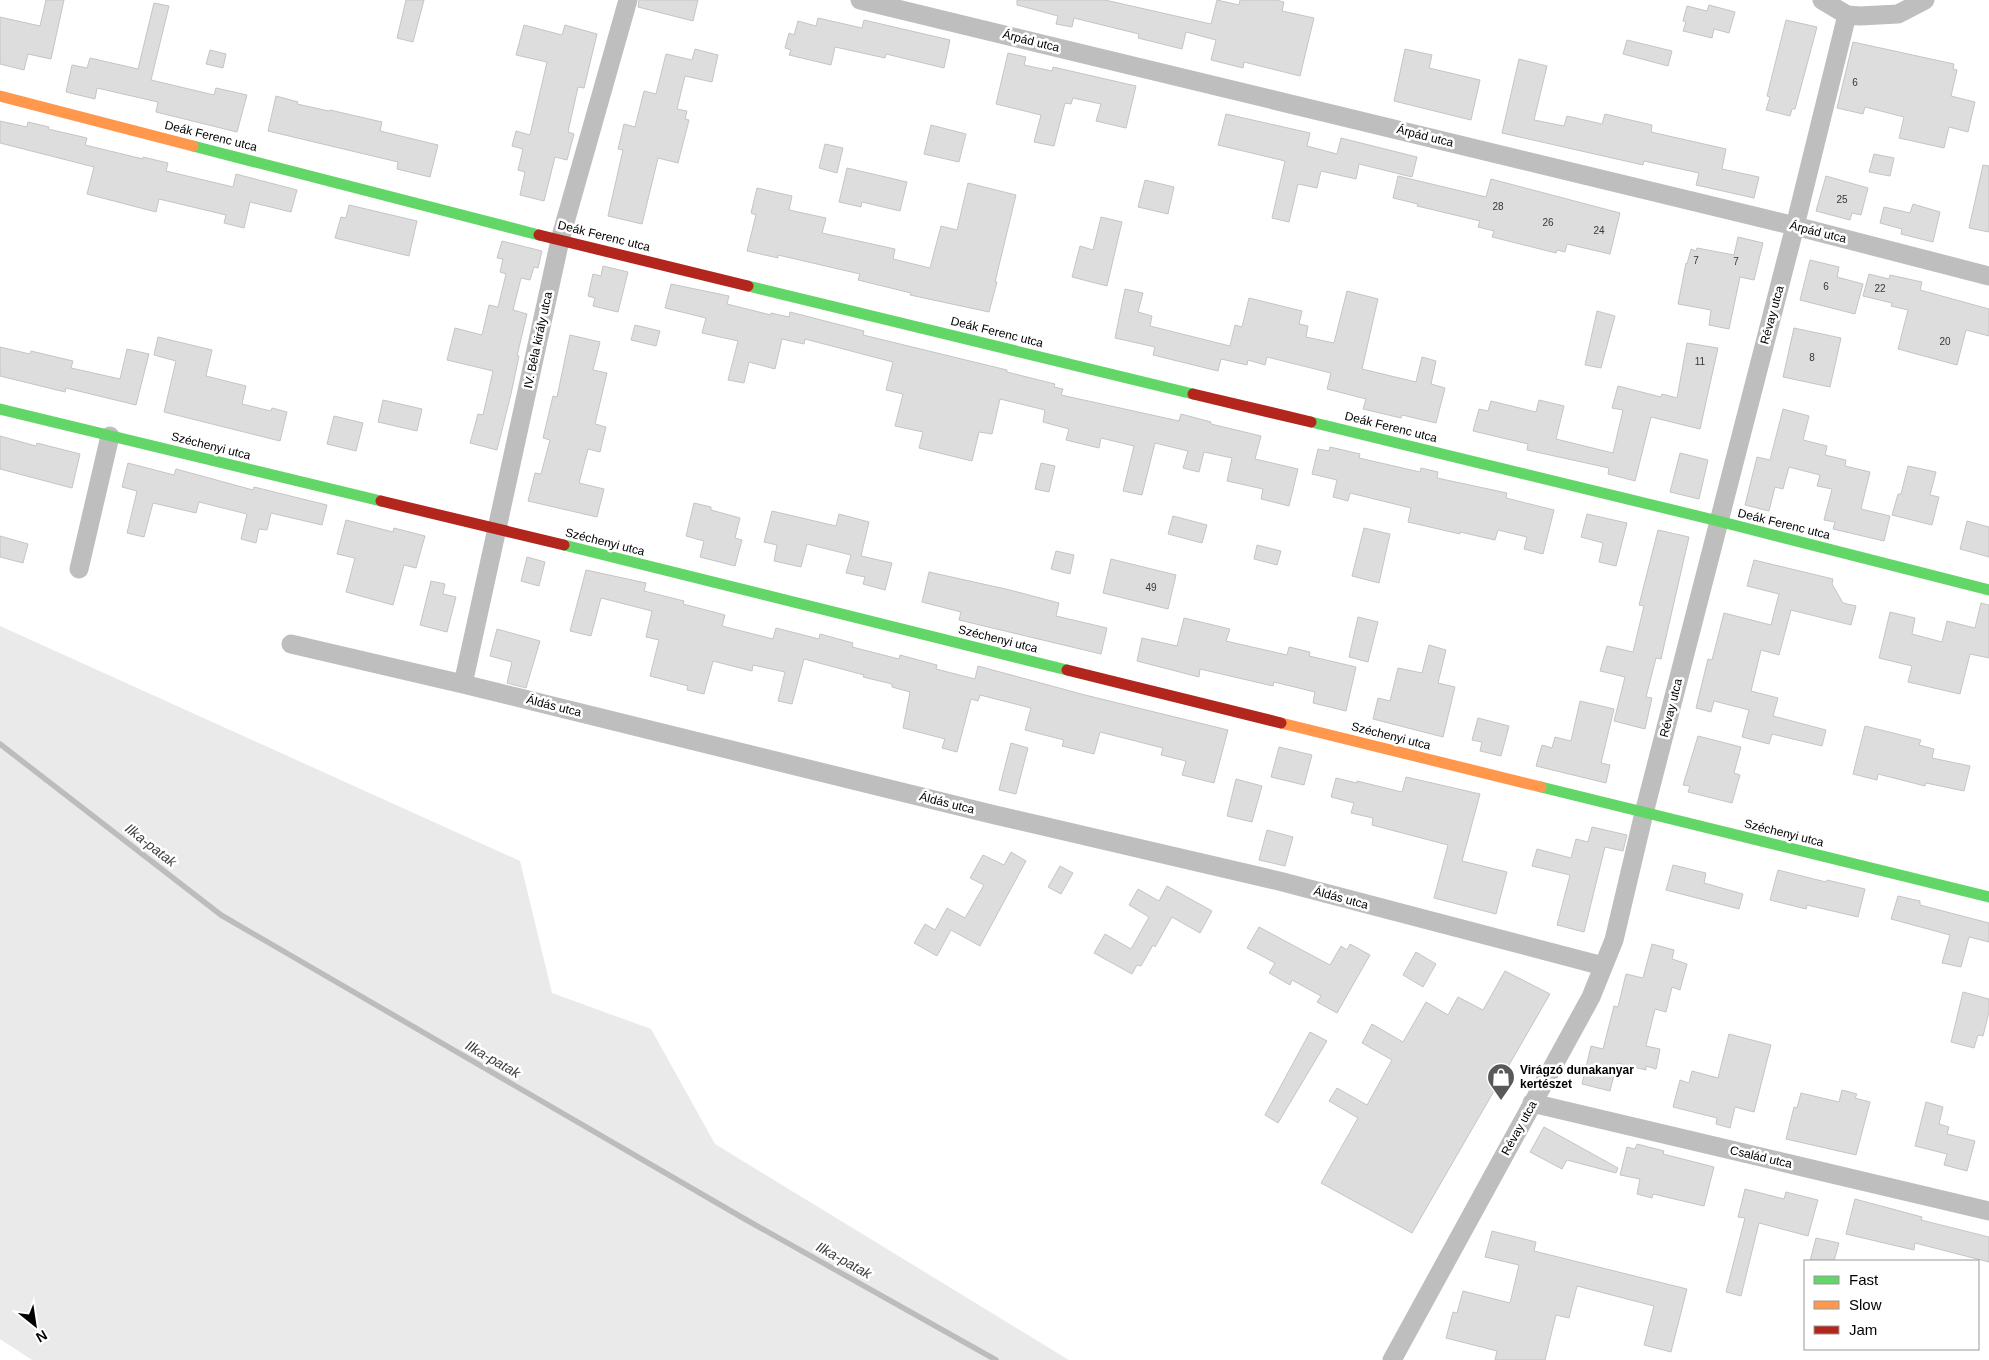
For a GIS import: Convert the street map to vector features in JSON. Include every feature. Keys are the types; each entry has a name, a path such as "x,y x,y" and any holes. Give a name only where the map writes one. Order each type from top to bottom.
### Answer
{"street":[{"name":"IV. Béla király utca","path":"462,684 560,240 628,0"},
{"name":"Árpád utca","path":"860,0 1795,226 1989,276"},
{"path":"1822,0 1847,15 1898,14 1925,0"},
{"name":"Révay utca","path":"1392,1360 1591,997 1614,940 1644,813 1795,226 1847,15"},
{"name":"Deák Ferenc utca","path":"0,96 560,240 1718,521 1989,590"},
{"name":"Széchenyi utca","path":"0,409 1989,897"},
{"path":"79,569 110,436"},
{"name":"Áldás utca","path":"291,644 992,814 1279,881 1603,966"},
{"name":"Család utca","path":"1532,1103 1989,1211"}],"shaded area":[{"path":"0,626 520,861 552,993 651,1029 715,1144 1069,1360 32,1360 0,1339"}],"building":[{"path":"46,0 64,0 51,59 28,54 24,70 0,64 0,17 40,26"},
{"path":"406,0 424,0 413,42 397,38"},
{"path":"639,0 698,0 693,21 638,7"},
{"path":"1017,0 1105,0 1211,24 1217,0 1239,5 1240,0 1276,0 1284,2 1282,11 1314,18 1300,76 1244,62 1243,68 1211,60 1216,40 1186,32 1182,49 1138,38 1139,34 1074,18 1072,27 1056,24 1058,16 1017,5"},
{"path":"154,3 169,6 151,80 214,95 216,88 247,95 237,132 156,112 158,102 97,88 95,99 66,92 72,65 87,68 90,58 138,69"},
{"path":"1709,5 1735,12 1729,33 1714,29 1712,38 1683,31 1686,22 1683,21 1687,6 1707,11"},
{"path":"818,18 862,28 864,20 950,40 944,68 886,54 885,58 835,47 831,65 789,55 791,50 785,48 789,33 794,35 798,21 816,26"},
{"path":"1786,20 1817,27 1795,109 1792,109 1790,116 1766,110 1770,97 1767,96"},
{"path":"524,25 562,35 565,25 597,34 584,88 578,87 568,132 574,134 567,160 555,157 544,201 520,195 525,172 518,170 523,149 512,146 516,131 530,135 547,62 516,55"},
{"path":"1627,40 1672,51 1668,66 1623,54"},
{"path":"1853,42 1954,64 1953,69 1957,70 1951,96 1975,102 1968,132 1949,127 1944,148 1899,138 1904,117 1865,107 1863,114 1837,108"},
{"path":"695,49 718,55 712,82 685,76 677,109 687,111 685,119 689,120 678,163 658,158 642,224 608,216 623,150 618,149 624,124 635,127 644,91 656,94 666,54 692,60"},
{"path":"1405,49 1432,55 1429,68 1480,80 1471,120 1394,101"},
{"path":"210,50 226,54 223,68 206,64"},
{"path":"1008,53 1026,57 1024,65 1052,71 1053,67 1136,86 1126,128 1096,121 1101,104 1073,98 1071,104 1065,103 1054,146 1034,142 1041,115 996,104"},
{"path":"1519,59 1547,66 1534,120 1564,126 1567,116 1602,124 1605,114 1652,125 1651,132 1726,149 1722,169 1759,177 1754,198 1696,185 1699,173 1644,161 1643,165 1502,133"},
{"path":"276,96 298,102 297,104 382,122 380,131 438,145 430,177 397,169 398,162 268,131"},
{"path":"1226,114 1310,133 1307,146 1337,154 1341,138 1417,157 1412,177 1359,164 1356,179 1321,171 1317,188 1298,184 1289,222 1272,218 1285,161 1218,145"},
{"path":"0,121 27,127 28,122 49,127 48,129 87,138 85,145 168,163 166,171 233,187 236,174 297,190 291,212 250,202 244,228 224,223 226,215 159,199 156,212 87,194 94,167 0,143"},
{"path":"931,125 966,134 959,162 924,154"},
{"path":"825,144 843,148 837,173 819,168"},
{"path":"1874,154 1894,158 1890,176 1869,172"},
{"path":"1983,165 1989,166 1989,232 1969,228"},
{"path":"847,168 907,182 900,211 862,202 861,207 839,202"},
{"path":"1398,176 1486,197 1491,179 1620,213 1610,254 1567,244 1565,252 1557,250 1556,253 1492,237 1494,231 1478,227 1480,221 1417,206 1418,204 1393,198"},
{"path":"1826,176 1868,188 1861,215 1852,213 1850,220 1816,211"},
{"path":"1145,180 1174,187 1168,214 1138,207"},
{"path":"968,183 1016,195 989,312 910,295 911,293 858,280 860,274 778,255 778,258 747,251 756,215 751,213 757,188 792,196 789,210 826,218 822,233 895,249 893,259 930,268 941,226 957,230"},
{"path":"1913,204 1940,212 1933,242 1901,234 1902,229 1880,223 1884,207 1910,213"},
{"path":"349,205 417,221 409,256 335,238 341,217 346,218"},
{"path":"1101,217 1122,222 1107,286 1072,277 1080,246 1093,250"},
{"path":"1738,237 1763,243 1754,280 1740,277 1729,329 1709,325 1711,310 1678,304 1686,263 1691,249 1696,251 1697,248 1734,255"},
{"path":"502,241 542,251 538,268 534,267 530,280 521,278 513,310 527,314 517,356 519,356 511,394 497,450 470,443 478,414 483,415 493,371 447,360 455,328 482,335 489,305 498,307 506,274 500,272 503,259 497,258"},
{"path":"1810,260 1839,267 1837,277 1863,284 1855,314 1800,300"},
{"path":"603,266 628,272 618,312 593,306 595,298 588,296 593,274 601,276"},
{"path":"1869,274 1889,279 1890,275 1922,282 1920,290 1989,309 1989,336 1966,330 1957,365 1898,349 1908,310 1891,306 1892,303 1863,296"},
{"path":"671,284 729,296 727,304 771,315 771,313 789,317 790,312 864,331 863,335 1007,370 1007,372 1055,384 1054,387 1063,389 1061,395 1179,421 1181,414 1211,422 1211,424 1261,436 1255,459 1298,469 1289,506 1261,499 1263,489 1227,481 1232,458 1204,452 1199,472 1183,468 1188,451 1155,443 1142,495 1123,491 1134,446 1101,438 1099,448 1066,440 1069,429 1043,422 1045,410 1000,399 992,434 979,432 972,461 919,448 923,432 895,426 903,394 886,390 893,362 805,339 804,344 782,339 775,369 749,362 744,383 728,380 738,341 702,333 706,318 665,308"},
{"path":"1125,289 1143,293 1138,312 1152,316 1150,326 1230,346 1235,325 1242,327 1249,298 1302,311 1299,324 1308,326 1306,337 1334,343 1347,291 1378,299 1362,369 1416,382 1422,357 1436,361 1431,384 1445,388 1436,423 1402,415 1401,418 1363,409 1366,399 1327,389 1331,373 1267,357 1265,365 1248,360 1247,365 1221,359 1218,371 1153,355 1155,347 1115,338"},
{"path":"1597,311 1615,316 1601,368 1585,365"},
{"path":"635,325 660,331 656,346 631,340"},
{"path":"1794,328 1841,338 1830,387 1783,377"},
{"path":"570,335 600,342 593,370 607,373 595,424 606,427 600,452 588,449 579,483 604,489 597,517 528,501 535,473 541,474 550,440 543,438 553,396 557,397"},
{"path":"158,337 212,350 206,376 246,386 242,404 271,411 272,408 287,412 280,441 164,412 176,361 154,355"},
{"path":"1687,343 1718,348 1700,429 1651,417 1635,481 1608,474 1609,468 1527,450 1528,444 1473,431 1479,409 1488,411 1491,401 1536,412 1539,400 1564,406 1556,439 1613,453 1623,410 1612,408 1618,386 1661,397 1662,394 1677,398"},
{"path":"0,347 30,354 31,351 73,361 71,368 120,379 127,349 149,354 136,405 66,388 65,392 0,376"},
{"path":"383,400 422,409 417,431 378,422"},
{"path":"1783,409 1809,416 1803,440 1827,446 1825,455 1846,460 1845,466 1870,472 1861,509 1890,516 1884,541 1833,529 1835,522 1824,520 1832,489 1817,486 1820,475 1789,467 1783,489 1775,487 1769,511 1745,505 1757,457 1770,460"},
{"path":"334,416 363,423 356,451 327,444"},
{"path":"0,436 36,446 37,443 80,454 72,488 0,469"},
{"path":"1330,447 1360,454 1359,458 1420,472 1421,468 1438,472 1437,478 1507,493 1506,498 1554,510 1543,554 1524,549 1527,537 1498,530 1495,540 1460,532 1460,534 1408,522 1411,508 1350,493 1348,501 1333,497 1337,480 1312,474 1318,449 1329,451"},
{"path":"1680,453 1708,460 1699,499 1670,492"},
{"path":"128,463 174,475 176,469 253,490 254,487 327,505 322,525 271,513 267,530 259,529 256,543 241,539 247,514 199,502 196,513 153,503 144,537 127,533 137,491 122,487"},
{"path":"1041,463 1055,466 1049,492 1035,489"},
{"path":"1908,466 1936,472 1930,495 1939,497 1932,525 1892,515 1898,494 1901,494"},
{"path":"694,503 740,518 735,538 742,540 735,566 700,557 704,541 686,536"},
{"path":"772,511 836,526 839,514 869,522 861,556 892,563 885,590 863,584 865,577 846,573 851,555 807,544 801,567 774,561 777,545 764,542"},
{"path":"1587,514 1627,523 1616,566 1599,562 1603,543 1581,537"},
{"path":"1173,516 1207,525 1202,543 1168,534"},
{"path":"346,520 393,532 394,528 425,536 416,568 404,565 393,605 346,592 355,558 337,554"},
{"path":"1967,521 1989,527 1989,557 1960,549"},
{"path":"1364,528 1390,534 1379,583 1352,576"},
{"path":"1658,530 1689,537 1661,659 1656,658 1646,697 1652,698 1645,729 1614,721 1625,677 1600,671 1607,646 1633,652 1644,606 1639,605"},
{"path":"0,536 28,544 23,563 0,557"},
{"path":"1257,545 1281,551 1277,565 1254,559"},
{"path":"1056,551 1074,555 1070,574 1051,569"},
{"path":"527,557 545,562 539,586 521,581"},
{"path":"1111,559 1176,575 1168,609 1103,593"},
{"path":"1754,560 1833,579 1832,584 1843,603 1856,606 1851,625 1791,610 1779,655 1761,650 1751,691 1778,698 1773,716 1826,730 1822,746 1772,734 1769,744 1742,737 1749,710 1714,701 1711,712 1696,708 1708,659 1712,660 1724,613 1771,625 1779,594 1747,586"},
{"path":"586,570 646,583 644,591 684,601 683,604 725,615 722,626 773,639 776,628 819,639 820,634 853,643 852,647 899,659 900,655 937,665 936,669 975,679 978,666 1085,695 1228,730 1214,783 1182,775 1186,761 1161,755 1163,748 1100,732 1094,754 1062,746 1064,740 1025,730 1031,708 980,695 978,701 971,699 957,752 942,748 945,739 903,728 910,692 892,687 892,684 863,677 864,675 804,659 792,704 778,701 785,672 753,665 752,671 713,661 704,694 687,690 688,686 650,676 659,640 646,637 652,611 601,598 591,636 570,631"},
{"path":"929,572 1059,603 1056,616 1107,628 1101,654 959,620 961,612 922,602"},
{"path":"431,581 445,584 443,594 456,597 447,632 420,625"},
{"path":"1981,603 1989,605 1989,658 1970,654 1960,694 1908,682 1912,666 1879,658 1890,612 1915,618 1912,634 1942,642 1947,621 1975,628"},
{"path":"1358,617 1378,622 1368,662 1349,657"},
{"path":"1184,618 1230,629 1226,641 1287,655 1289,647 1310,652 1309,656 1356,667 1346,711 1313,703 1315,692 1274,682 1273,686 1200,669 1199,677 1137,661 1142,638 1177,646"},
{"path":"497,629 540,641 526,688 507,683 512,662 490,656"},
{"path":"1429,645 1446,650 1438,683 1455,687 1443,737 1373,719 1378,698 1390,701 1398,668 1422,673"},
{"path":"1580,701 1614,709 1601,763 1610,765 1606,783 1536,766 1542,745 1552,748 1555,737 1571,741"},
{"path":"1478,718 1509,726 1501,756 1480,751 1482,742 1472,740"},
{"path":"1865,726 1921,740 1919,745 1934,749 1932,758 1970,766 1964,791 1926,783 1925,786 1878,774 1877,780 1853,774"},
{"path":"1698,736 1741,747 1734,773 1740,775 1732,803 1688,792 1690,786 1683,785"},
{"path":"1011,743 1028,748 1016,794 999,790"},
{"path":"1279,747 1312,755 1304,785 1271,777"},
{"path":"1406,777 1480,794 1462,861 1507,872 1496,914 1434,898 1448,845 1372,825 1373,818 1351,813 1354,803 1331,797 1336,778 1402,792"},
{"path":"1236,779 1262,786 1252,822 1227,816"},
{"path":"1592,827 1627,835 1623,851 1605,847 1584,932 1557,925 1570,875 1532,866 1537,849 1571,858 1576,839 1588,842"},
{"path":"1267,830 1293,837 1285,866 1259,860"},
{"path":"1011,852 1026,861 980,946 951,930 937,956 914,943 925,924 935,930 947,908 965,918 984,885 970,878 983,855 1004,865"},
{"path":"1673,865 1706,873 1704,883 1743,894 1739,909 1666,890"},
{"path":"1060,866 1073,873 1061,894 1048,887"},
{"path":"1778,870 1865,889 1858,917 1807,905 1806,909 1770,900"},
{"path":"1167,886 1212,911 1200,933 1172,917 1155,947 1153,945 1141,966 1137,965 1132,974 1094,953 1105,934 1131,949 1149,917 1129,905 1138,889 1159,901"},
{"path":"1898,896 1920,901 1920,905 1989,923 1989,942 1969,937 1961,967 1942,963 1950,935 1891,919"},
{"path":"1259,927 1330,965 1341,946 1347,950 1350,944 1370,955 1337,1013 1317,1002 1321,996 1292,980 1290,985 1269,973 1275,963 1247,948"},
{"path":"1652,944 1674,950 1672,959 1687,964 1680,990 1672,987 1666,1012 1655,1009 1646,1046 1660,1049 1656,1069 1646,1066 1646,1070 1617,1063 1610,1091 1582,1084 1591,1046 1603,1049 1614,1006 1618,1007 1626,974 1643,978"},
{"path":"1416,952 1436,964 1423,987 1403,975"},
{"path":"1505,971 1550,994 1412,1233 1321,1183 1358,1118 1329,1101 1337,1088 1367,1105 1392,1060 1362,1043 1372,1024 1403,1042 1426,1002 1448,1015 1458,997 1483,1010"},
{"path":"1963,992 1989,999 1989,1012 1983,1036 1978,1035 1974,1048 1951,1042"},
{"path":"1310,1032 1327,1041 1278,1123 1265,1115"},
{"path":"1729,1034 1771,1045 1754,1112 1735,1107 1730,1128 1716,1124 1717,1118 1673,1107 1680,1080 1689,1083 1692,1071 1718,1078"},
{"path":"1842,1090 1857,1094 1855,1098 1870,1102 1856,1155 1786,1139 1794,1107 1797,1108 1801,1093 1839,1102"},
{"path":"1926,1102 1943,1107 1939,1124 1949,1127 1947,1134 1975,1141 1967,1171 1944,1165 1947,1154 1915,1146"},
{"path":"1544,1127 1618,1168 1616,1173 1567,1160 1562,1169 1530,1152"},
{"path":"1637,1144 1664,1151 1663,1154 1714,1167 1704,1206 1653,1194 1652,1198 1637,1194 1640,1179 1620,1175 1627,1147 1635,1149"},
{"path":"1745,1189 1784,1199 1786,1192 1818,1200 1808,1236 1759,1223 1741,1296 1726,1292 1745,1218 1738,1217"},
{"path":"1855,1199 1922,1217 1921,1220 1989,1237 1989,1262 1915,1243 1914,1250 1846,1234"},
{"path":"1492,1231 1536,1242 1534,1251 1687,1289 1671,1352 1644,1345 1654,1306 1577,1286 1569,1318 1556,1315 1545,1360 1495,1360 1497,1351 1446,1338 1453,1312 1457,1313 1463,1291 1510,1303 1519,1265 1485,1257"},
{"path":"1816,1238 1839,1243 1834,1260 1810,1260"}],"waterway":[{"name":"Ilka-patak","path":"0,744 221,915 743,1218 996,1360"}],"traffic: fast":[{"path":"193,146 539,235"},
{"path":"748,286 1193,394"},
{"path":"0,409 381,501"},
{"path":"1311,422 1718,521 1989,590"},
{"path":"564,545 1067,670"},
{"path":"1541,787 1989,897"}],"traffic: slow":[{"path":"0,96 193,146"},
{"path":"1281,723 1541,787"}],"traffic: jam":[{"path":"539,235 748,286"},
{"path":"1193,394 1311,422"},
{"path":"381,501 564,545"},
{"path":"1067,670 1281,723"}],"place":[{"name":"Virágzó dunakanyar kertészet","path":"1501,1101"}]}
